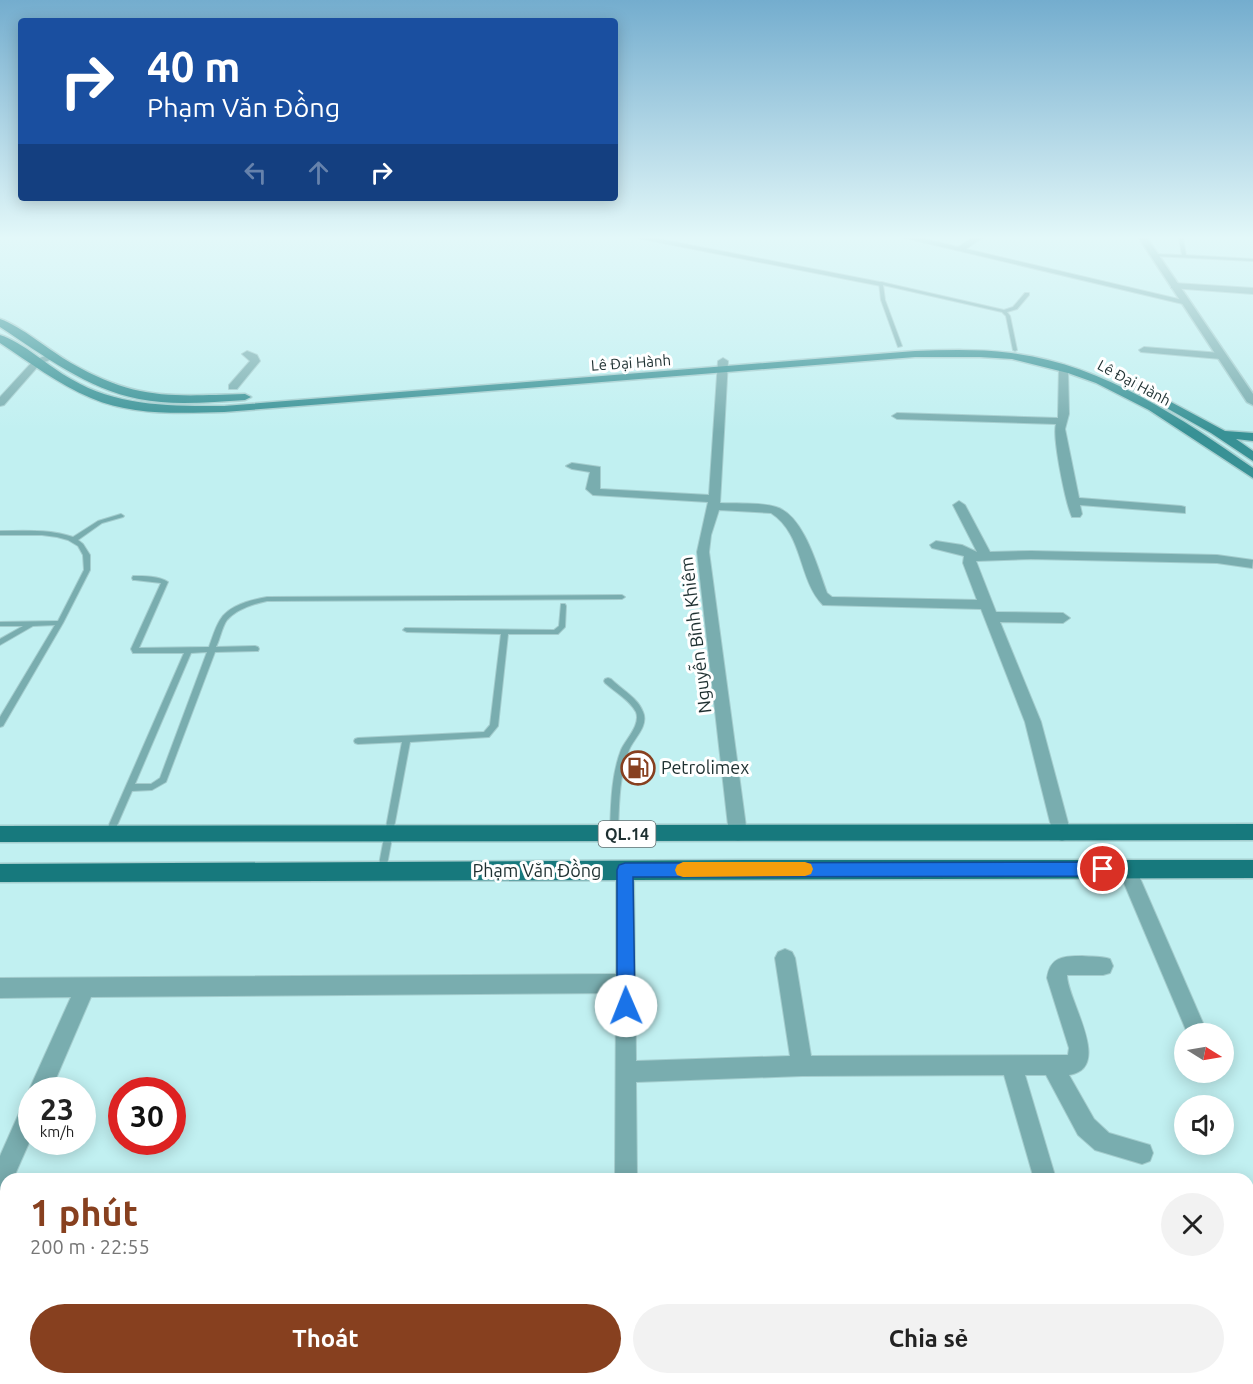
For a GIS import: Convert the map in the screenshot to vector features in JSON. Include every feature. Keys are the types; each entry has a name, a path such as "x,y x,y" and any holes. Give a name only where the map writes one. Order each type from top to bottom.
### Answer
{"main road":[{"name":"Lê Đại Hành","path":"0,322 108,386 138,396 176,399 260,396 915,354 959,352 1001,355 1042,361 1121,390 1197,435 1253,474"},
{"name":"Lê Đại Hành","path":"0,338 68,382 97,397 124,404 167,410 236,408 723,366 900,346 950,345 1015,350 1084,365 1123,380 1222,435 1253,457"},
{"path":"1197,435 1253,437"},
{"name":"Phạm Văn Đồng","path":"0,834 1253,832"},
{"name":"Phạm Văn Đồng","path":"0,873 1253,869"}],"street":[{"path":"1184,303 1253,402"},
{"path":"1144,350 1221,356"},
{"path":"233,387 255,361 254,357 247,354"},
{"path":"0,403 37,362 54,356"},
{"name":"Nguyễn Bỉnh Khiêm","path":"723,366 714,502 703,552 738,834"},
{"path":"1063,368 1064,414 1061,421 1064,457 1076,514"},
{"path":"897,416 1061,421"},
{"path":"572,466 596,470 592,489 594,491 714,502 783,513 792,523 821,595 828,602 989,611 1063,618"},
{"path":"1072,501 1181,510"},
{"path":"959,505 980,556"},
{"path":"936,545 962,549 980,556"},
{"path":"1062,834 1037,735 969,563 970,557 1217,559 1252,564"},
{"path":"1127,869 1193,1023"},
{"path":"625,870 626,1173"},
{"path":"785,958 802,1066"},
{"path":"627,1072 802,1066 1072,1065 1079,1058 1079,1048 1057,978 1058,970 1064,965 1103,966"},
{"path":"0,988 625,984"},
{"path":"46,1077 85,988"},
{"path":"1011,1065 1043,1173"},
{"path":"1052,1065 1086,1127 1103,1142 1142,1153"},
{"path":"4,1173 18,1142"}],"lane":[{"path":"884,303 900,346"},
{"path":"970,303 1004,310 1015,308 1020,303"},
{"path":"1004,310 1008,316 1015,350"},
{"path":"75,539 100,522 121,516"},
{"path":"0,533 61,535 75,539 87,554 87,570 60,623 0,724"},
{"path":"135,578 160,579 165,582 136,651 255,649"},
{"path":"129,788 152,787 163,780 223,620 231,612 252,601 267,599 622,597"},
{"path":"407,630 560,630 562,606"},
{"path":"0,624 60,623"},
{"path":"0,642 31,625"},
{"path":"358,741 486,735 492,731 505,631"},
{"path":"109,834 188,651"},
{"path":"608,681 638,708 641,716 625,750 617,779 614,834"},
{"path":"381,871 407,739"}],"slow traffic":[{"path":"683,870 805,869"}],"place":[{"name":"Petrolimex","path":"638,768"}],"route":[{"path":"626,1006 625,870 1103,869"}]}
